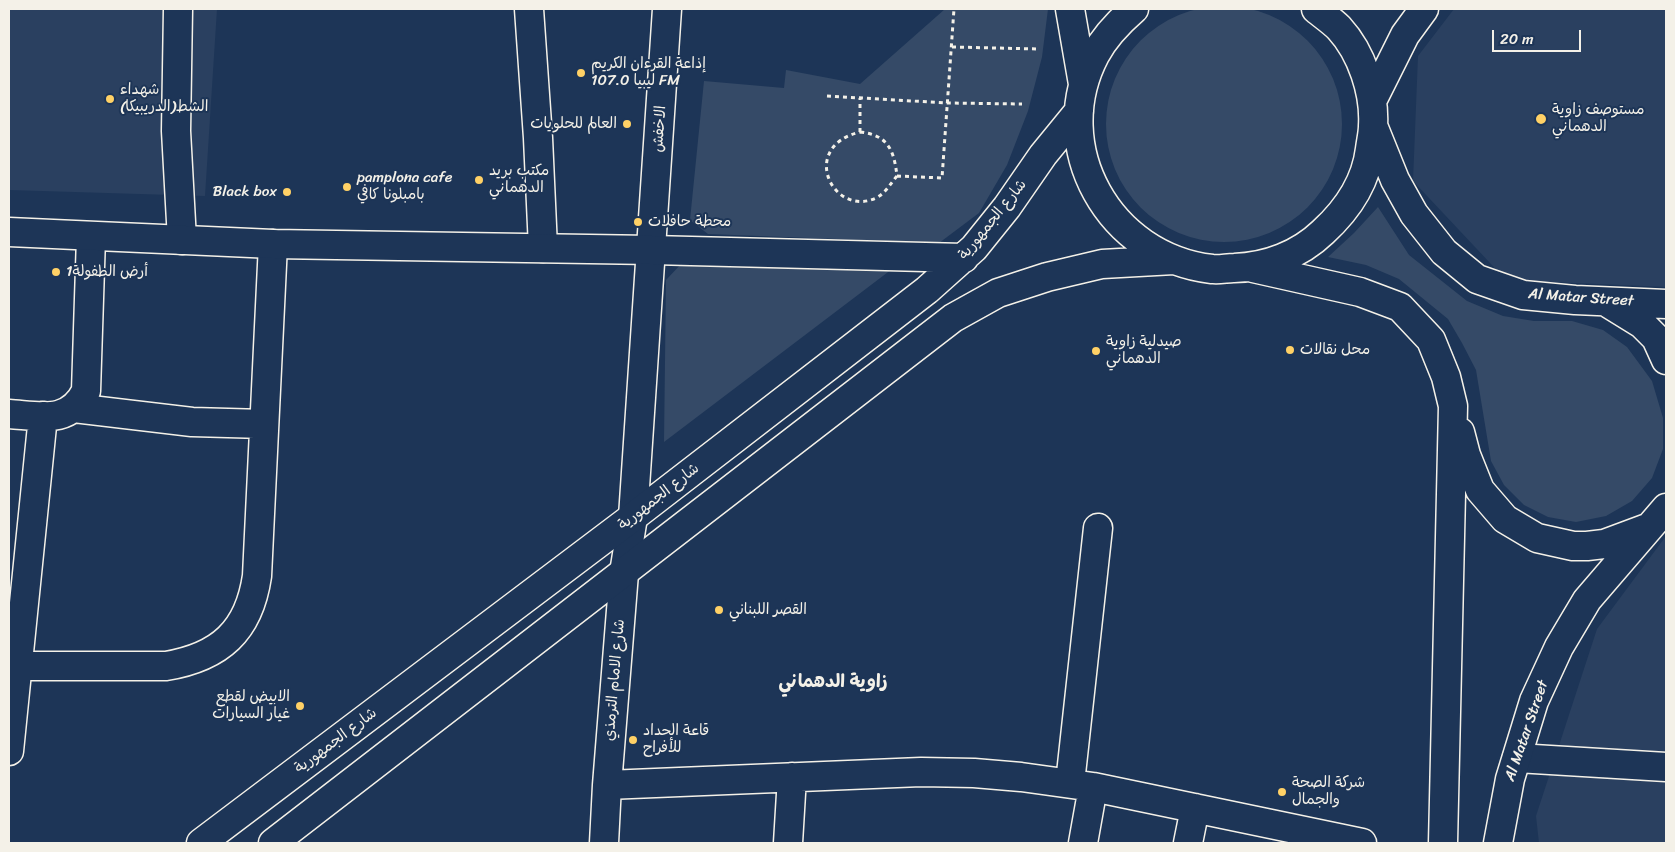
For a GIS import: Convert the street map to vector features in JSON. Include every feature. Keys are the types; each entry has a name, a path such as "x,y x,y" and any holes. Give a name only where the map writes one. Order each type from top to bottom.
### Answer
{"main road":[{"path":"178,9 176,131 182,240"},
{"path":"529,9 543,248"},
{"name":"الاخفش","path":"633,518 667,9"},
{"path":"1070,9 1083,84"},
{"path":"1134,9 1114,27 1096,54 1083,84 1079,111 1079,138 1085,164 1095,190 1109,212 1127,232 1149,248 1174,260 1212,269 1252,267 1284,258 1313,241 1338,218 1357,191 1369,159 1372,113 1405,35 1424,9"},
{"name":"Al Matar Street","path":"1316,9 1339,29 1354,50 1365,75 1372,113 1392,174 1414,214 1444,252 1477,279 1523,295 1606,302 1666,304"},
{"name":"شارع الجمهورية","path":"200,843 633,518 927,290 964,258 1007,207 1043,155 1079,111"},
{"path":"9,232 273,244 652,250 964,258"},
{"path":"9,414 54,416 65,414 74,408 86,391 91,237"},
{"path":"18,666 166,666 186,662 205,656 222,645 236,631 247,614 254,596 257,576 273,244"},
{"path":"281,841 954,318 998,293 1048,277 1102,264 1174,260"},
{"path":"1252,267 1360,292 1400,308 1431,340 1446,377 1466,454 1480,490 1505,519 1513,524 1537,538 1573,546 1604,544 1661,513"},
{"path":"1606,302 1642,324 1656,338 1666,360"},
{"path":"1444,843 1453,406"},
{"path":"74,408 192,422 264,424"},
{"path":"9,751 43,416"},
{"name":"Al Matar Street","path":"1498,843 1510,779 1534,701 1559,647 1587,600 1661,513"},
{"name":"شارع الامام الترمذي","path":"604,843 624,573 633,518"},
{"path":"1083,843 1082,785 1098,528"},
{"path":"1517,758 1666,767"},
{"path":"607,785 921,772 974,774 1082,785 1362,843"},
{"path":"788,843 792,777"},
{"path":"1188,843 1194,808"}],"path":[{"path":"898,176 942,178 954,9"},
{"path":"952,48 1039,49"},
{"path":"827,96 947,103 1022,104"},
{"path":"860,98 860,132"},
{"path":"860,132 871,133 882,139 890,147 895,157 898,176 886,191 877,197 867,201 856,201 845,198 836,191 826,171 827,160 831,150 838,141 848,135 860,132"}],"shaded area":[{"path":"1212,6 1236,6 1258,11 1280,20 1290,25 1308,40 1323,58 1333,79 1340,101 1342,124 1340,147 1333,169 1323,190 1308,208 1290,223 1258,237 1236,242 1212,242 1190,237 1158,223 1132,199 1125,190 1111,158 1106,136 1106,112 1111,90 1125,58 1149,32 1158,25 1190,11"},
{"name":"شهداء الشط(الدريبيكا)","path":"9,9 217,9 205,196 9,190"},
{"path":"945,9 1048,9 1042,57 1028,111 1007,165 979,213 939,243 708,234 690,220 704,81 784,88 786,70 860,84"},
{"name":"مستوصف زاوية الدهماني","path":"1454,9 1666,9 1666,287 1506,280 1413,181 1418,56"},
{"path":"1378,207 1409,255 1467,301 1503,316 1534,321 1572,321 1603,330 1627,347 1652,381 1663,418 1663,449 1652,478 1632,501 1606,516 1576,522 1548,517 1524,505 1504,485 1491,461 1476,370 1448,319 1399,279 1366,265 1328,257"},
{"path":"682,263 900,263 664,442 666,280"},
{"path":"1666,536 1666,843 1539,843 1536,816 1597,629"}],"place":[{"name":"إذاعة القرءان الكريم ليبيا 107.0 FM","path":"581,73"},
{"name":"شهداء الشط(الدريبيكا)","path":"110,99"},
{"name":"مستوصف زاوية الدهماني","path":"1541,119"},
{"name":"العالم للحلويات","path":"627,124"},
{"name":"مكتب بريد الدهماني","path":"479,180"},
{"name":"pamplona cafe بامبلونا كافي","path":"347,187"},
{"name":"Black box","path":"287,192"},
{"name":"محطة حافلات","path":"638,222"},
{"name":"أرض الطفولة1","path":"56,272"},
{"name":"محل نقالات","path":"1290,350"},
{"name":"صيدلية زاوية الدهماني","path":"1096,351"},
{"name":"القصر اللبناني","path":"719,610"},
{"name":"الابيض لقطع غيار السيارات","path":"300,706"},
{"name":"قاعة الحداد للأفراح","path":"633,740"},
{"name":"شركة الصحة والجمال","path":"1282,792"}],"district":[{"name":"زاوية الدهماني","path":"833,682"}]}
